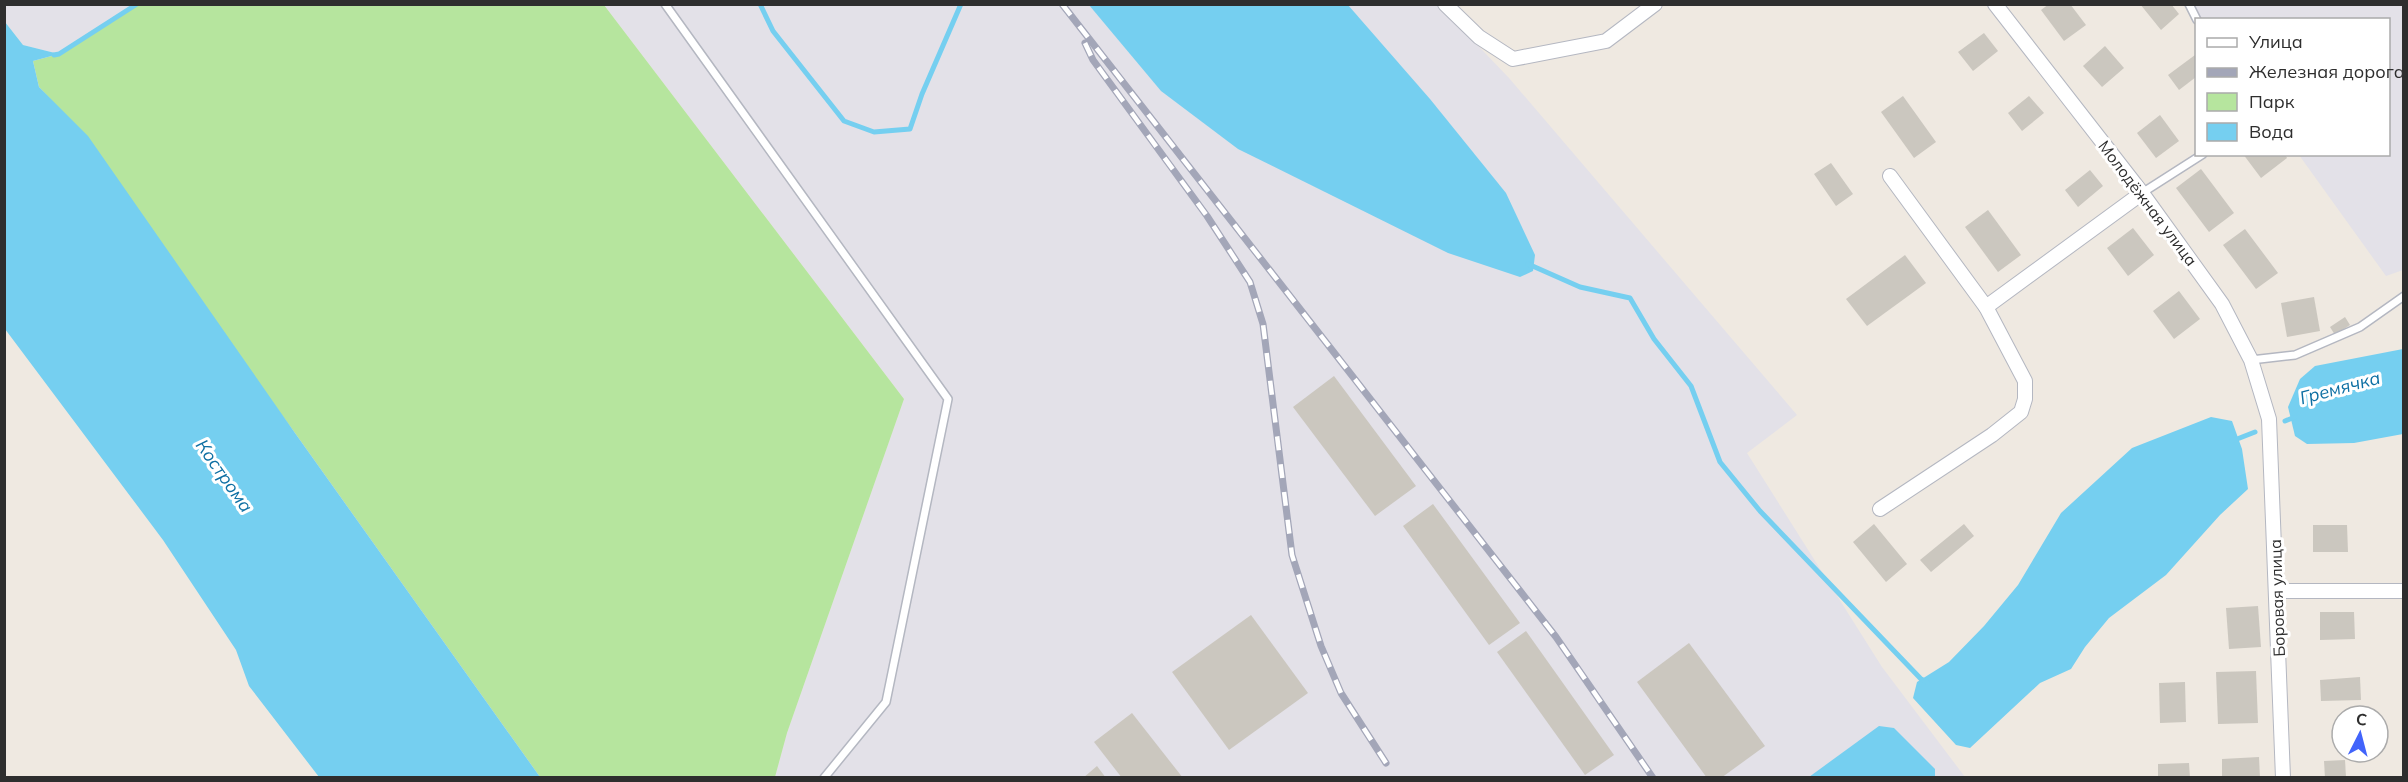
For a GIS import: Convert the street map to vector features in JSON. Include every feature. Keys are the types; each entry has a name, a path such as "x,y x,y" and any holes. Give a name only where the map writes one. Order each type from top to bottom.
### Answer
{"street":[{"path":"1445,4 1479,37 1513,59 1606,41 1655,4"},
{"name":"Молодёжная улица","path":"1995,4 2142,193 2222,304 2251,360 2269,419"},
{"path":"1880,509 1992,435 2021,412 2025,399 2025,381 1986,307 1890,176"},
{"path":"1986,307 2142,193"},
{"name":"Боровая улица","path":"2269,419 2283,777"},
{"path":"2277,591 2403,591"}],"lane":[{"path":"665,4 948,399 886,702 824,777"},
{"path":"2189,4 2196,18"},
{"path":"2142,193 2200,156"},
{"path":"2251,360 2295,355 2360,327 2403,296"}],"shaded area":[{"path":"4,5 137,5 59,54 23,45 5,22"},
{"path":"604,5 1439,5 1509,78 1797,415 1747,453 1882,667 1965,777 775,777 787,733 904,399"},
{"path":"2190,5 2403,5 2403,270 2386,276 2300,156 2390,156 2390,18 2200,18"}],"green space":[{"path":"137,5 604,5 904,399 787,733 775,777 540,777 295,433 57,106 39,87 33,61 59,54"}],"water":[{"path":"1089,5 1348,5 1430,99 1506,193 1535,255 1533,271 1520,277 1448,253 1238,149 1161,91"},
{"name":"Кострома","path":"5,22 23,45 59,54 33,61 39,87 88,136 295,433 540,777 319,777 249,686 236,650 163,540 5,329"},
{"path":"2403,349 2403,434 2354,443 2307,444 2295,436 2288,407 2300,379 2315,366"},
{"path":"2211,417 2232,421 2242,449 2248,489 2220,515 2166,575 2109,618 2085,647 2071,669 2040,683 1970,748 1956,745 1913,698 1917,682 1949,662 1984,626 2018,585 2061,513 2132,448"},
{"path":"1879,726 1894,728 1935,769 1935,777 1809,777"}],"building":[{"path":"2049,4 2070,4 2086,25 2064,41 2041,10"},
{"path":"2140,4 2171,4 2179,14 2161,30"},
{"path":"1984,33 1998,51 1973,71 1958,52"},
{"path":"2105,46 2124,68 2102,87 2083,66"},
{"path":"2195,55 2195,78 2179,90 2168,75"},
{"path":"1903,96 1936,142 1914,158 1881,112"},
{"path":"2029,96 2044,113 2022,131 2008,113"},
{"path":"2160,115 2179,141 2156,158 2137,133"},
{"path":"2244,156 2286,156 2287,158 2261,178"},
{"path":"1831,163 1853,194 1836,206 1814,174"},
{"path":"2201,169 2234,213 2209,232 2176,188"},
{"path":"2090,170 2103,186 2078,207 2065,190"},
{"path":"1988,210 2021,255 1998,272 1965,227"},
{"path":"2133,228 2154,255 2128,276 2107,248"},
{"path":"2245,229 2278,273 2256,289 2223,245"},
{"path":"1905,255 1926,283 1867,326 1846,299"},
{"path":"2179,291 2200,319 2174,339 2153,311"},
{"path":"2314,297 2320,331 2287,337 2281,303"},
{"path":"2345,317 2350,325 2335,335 2330,327"},
{"path":"1334,376 1416,486 1375,516 1293,407"},
{"path":"1433,504 1520,623 1489,645 1403,526"},
{"path":"1874,524 1907,564 1886,582 1853,542"},
{"path":"1964,524 1974,536 1931,572 1920,560"},
{"path":"2313,525 2347,525 2348,552 2313,552"},
{"path":"2258,606 2261,647 2229,649 2226,608"},
{"path":"2320,612 2354,612 2355,639 2320,640"},
{"path":"1251,615 1308,693 1229,750 1172,672"},
{"path":"1526,631 1614,755 1585,775 1497,652"},
{"path":"1689,643 1765,746 1721,778 1707,778 1637,682"},
{"path":"2256,671 2258,723 2218,724 2216,672"},
{"path":"2360,677 2361,700 2321,701 2320,680"},
{"path":"2185,682 2186,722 2160,723 2159,683"},
{"path":"1132,713 1183,778 1122,778 1094,742"},
{"path":"2259,757 2260,778 2222,778 2222,759"},
{"path":"2324,761 2330,761 2330,764 2345,764 2346,777 2325,778"},
{"path":"2189,763 2190,778 2158,778 2158,764"},
{"path":"1097,766 1106,778 1083,778"}],"waterway":[{"path":"54,55 137,4"},
{"path":"760,4 773,31 844,121 874,132 910,129 922,94 961,4"},
{"path":"1528,264 1580,287 1630,298 1654,339 1691,386 1720,462 1760,511 1921,679 1927,682"},
{"name":"Гремячка","path":"2285,421 2295,417"},
{"path":"2232,441 2255,432"}],"railway":[{"path":"1062,4 1556,637 1653,778"},
{"path":"1085,43 1093,60 1207,216 1250,282 1263,324 1292,555 1321,646 1341,693 1386,763"}]}
